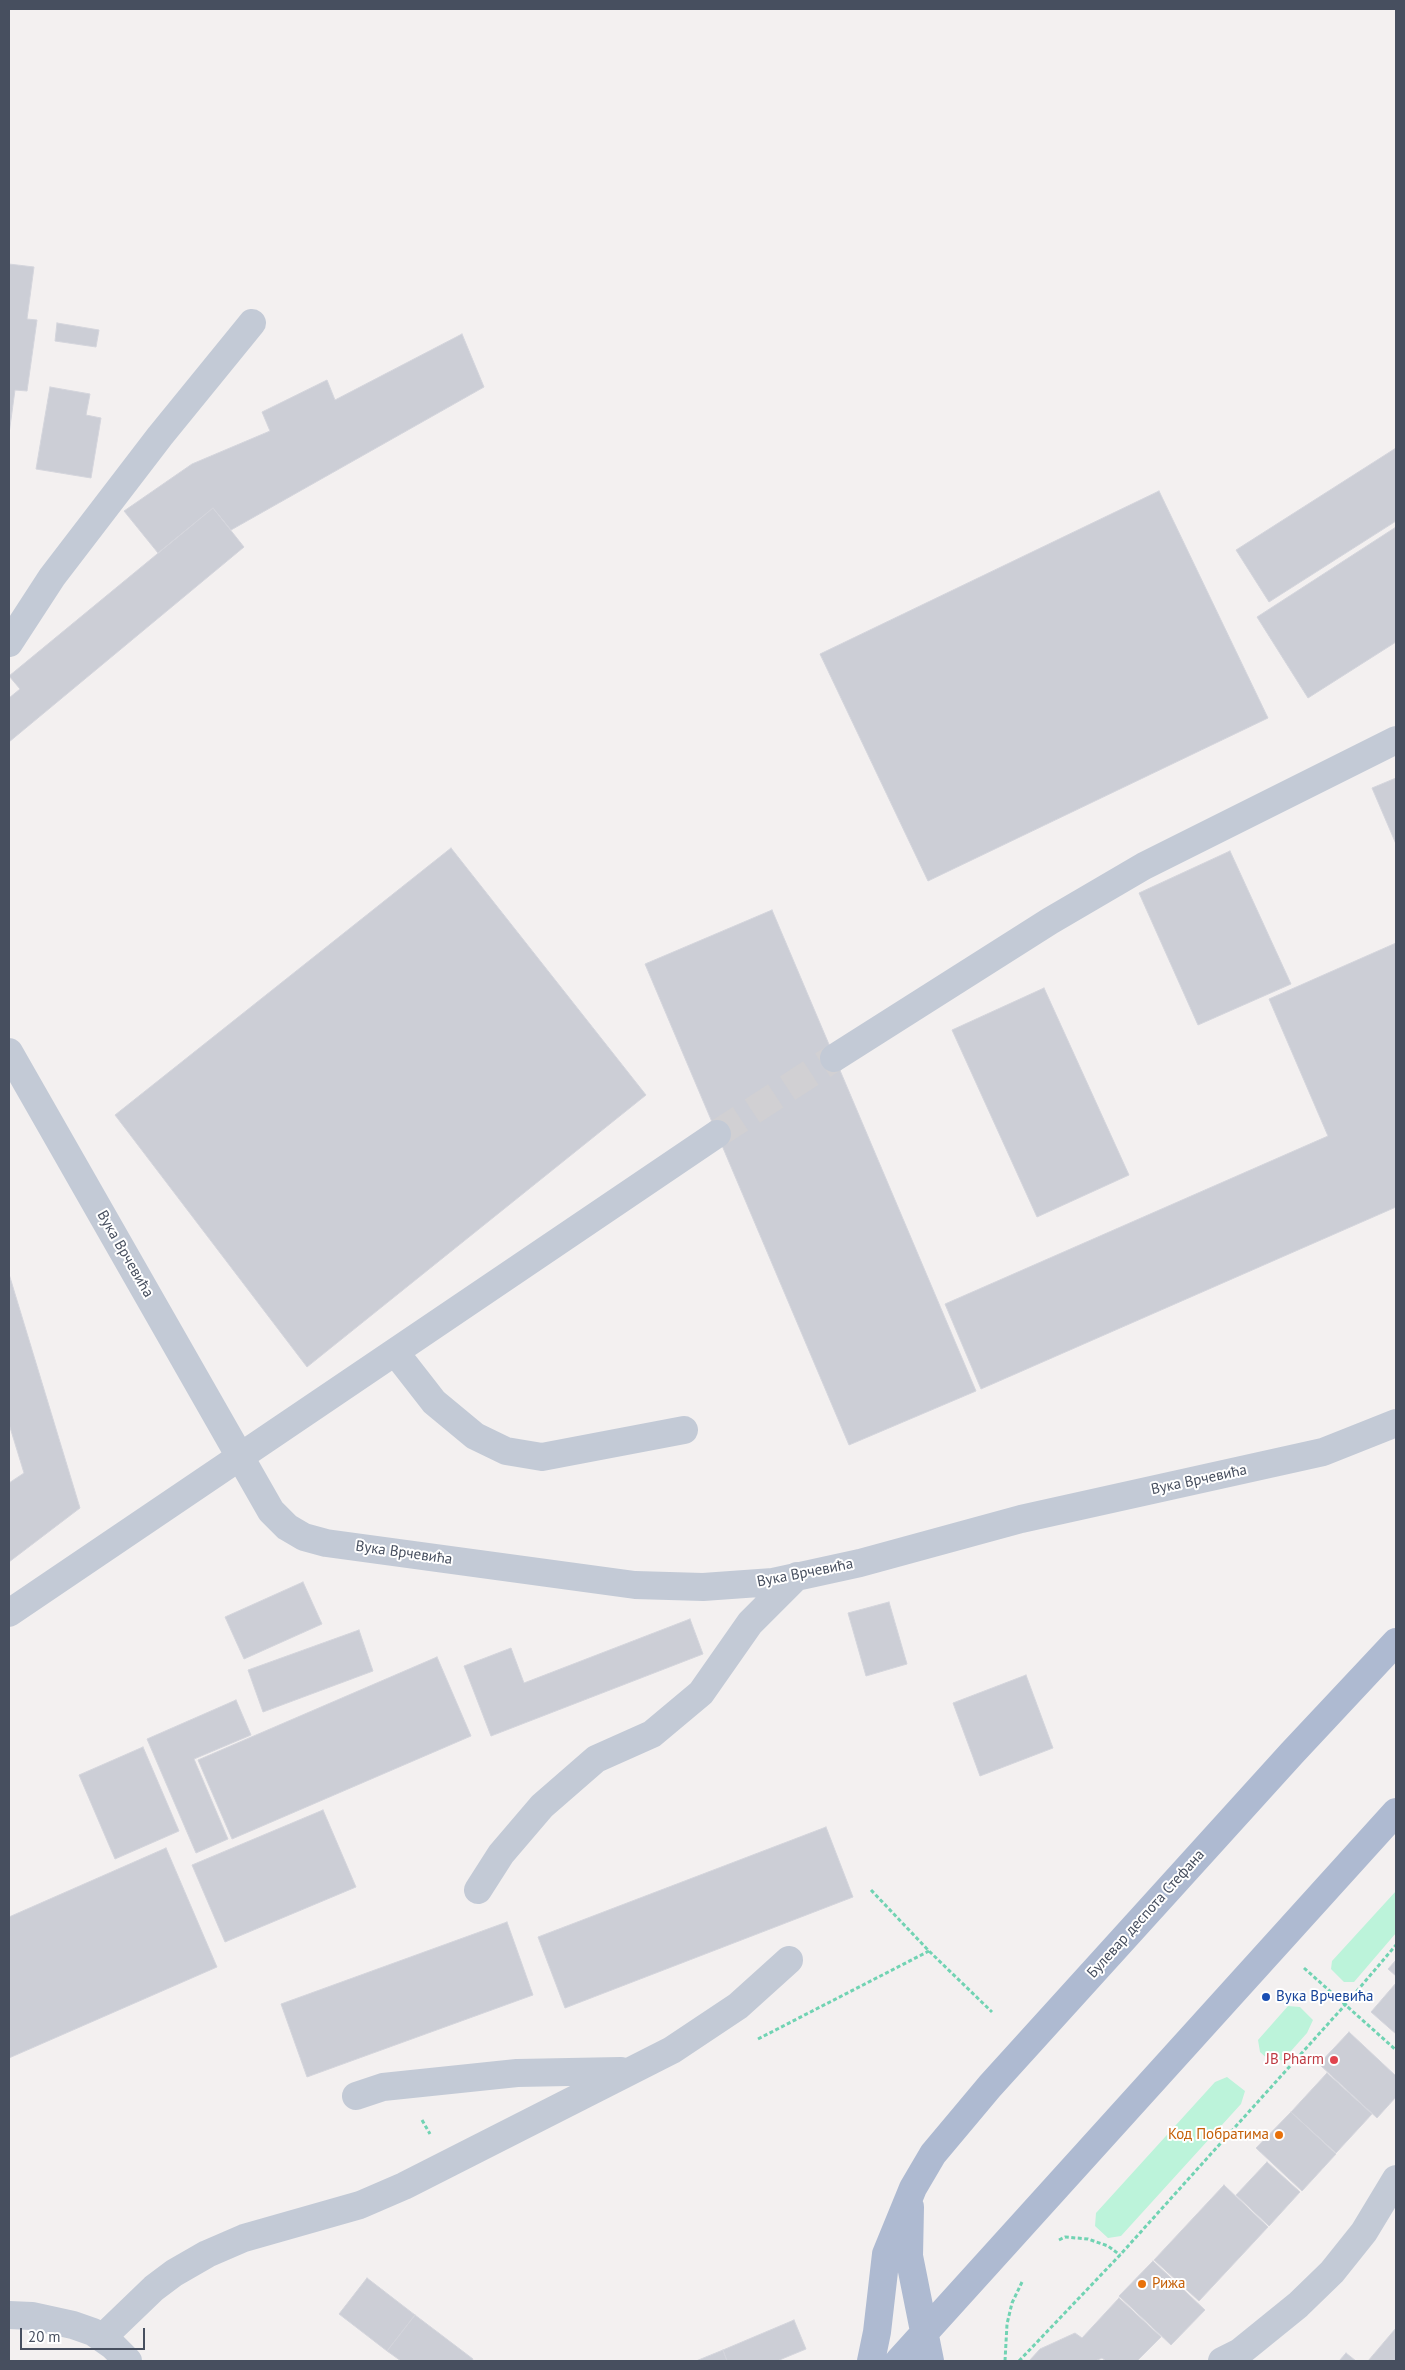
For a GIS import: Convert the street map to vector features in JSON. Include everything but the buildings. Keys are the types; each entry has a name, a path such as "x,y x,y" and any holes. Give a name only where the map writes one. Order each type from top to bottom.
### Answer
{"main road":[{"name":"Булевар деспота Стефана","path":"871,2361 877,2332 886,2254 913,2188 955,2125 1292,1753 1396,1642"},
{"path":"899,2361 1396,1812"},
{"name":"Булевар деспота Стефана","path":"910,2197 909,2256 930,2361"}],"street":[{"path":"9,643 52,577 160,436 252,323"},
{"path":"834,1058 1050,921 1144,866 1396,740"},
{"name":"Вука Врчевића","path":"9,1052 271,1511 287,1527 304,1537 326,1543 636,1585 703,1588 773,1582 860,1563 1020,1519 1323,1452 1396,1423"},
{"path":"9,1613 717,1134"},
{"path":"395,1352 434,1402 475,1436 506,1451 542,1458 684,1430"},
{"path":"478,1890 501,1854 542,1806 596,1759 652,1734 701,1693 750,1623 797,1576"},
{"path":"102,2338 154,2288 174,2273 207,2254 244,2238 360,2205 444,2166 599,2085 633,2071 706,2029 738,2006 789,1960"},
{"path":"356,2096 383,2087 397,2085 517,2073 633,2071"},
{"path":"1222,2361 1240,2352 1290,2311 1332,2272 1364,2232 1396,2179"},
{"path":"9,2315 32,2316 72,2324 93,2332 128,2361"}],"path":[{"path":"871,1890 929,1951 992,2012"},
{"path":"1278,1944 1396,2050"},
{"path":"1019,2361 1120,2255 1345,2005 1396,1945"},
{"path":"755,2040 929,1951"},
{"path":"397,2085 427,2128 444,2166"},
{"path":"1055,2242 1066,2237 1088,2239 1108,2246 1120,2255"},
{"path":"998,2251 1025,2277 1012,2303 1007,2324 1005,2361"}],"green space":[{"path":"1396,1891 1396,1933 1354,1982 1344,1982 1331,1969 1332,1961"},
{"path":"1288,2006 1300,2007 1313,2020 1307,2033 1283,2060 1270,2061 1260,2052 1258,2040"},
{"path":"1227,2077 1245,2091 1241,2104 1121,2236 1108,2238 1095,2226 1096,2213 1215,2082"}],"tunnel":[{"path":"717,1134 834,1058"}],"place":[{"name":"Вука Врчевића","path":"1266,1997"},
{"name":"JB Pharm","path":"1334,2060"},
{"name":"Код Побратима","path":"1279,2135"},
{"name":"Рижа","path":"1142,2284"}]}
